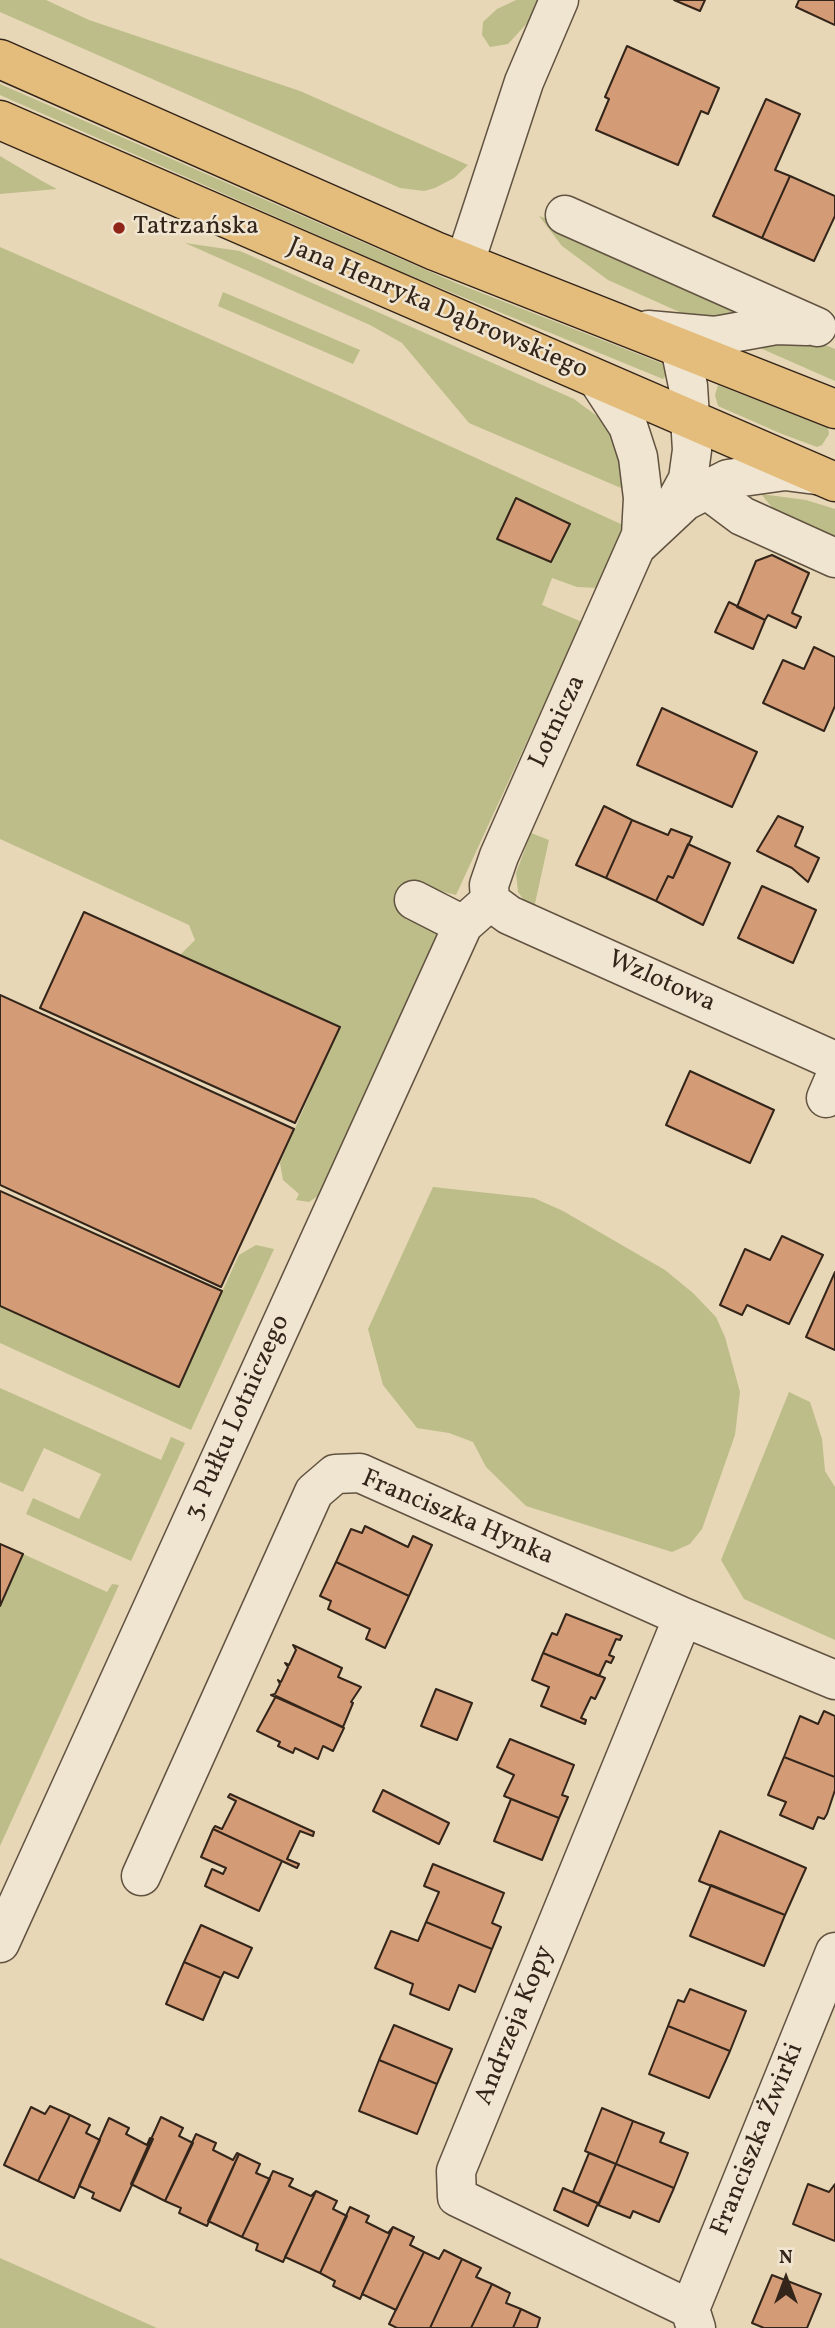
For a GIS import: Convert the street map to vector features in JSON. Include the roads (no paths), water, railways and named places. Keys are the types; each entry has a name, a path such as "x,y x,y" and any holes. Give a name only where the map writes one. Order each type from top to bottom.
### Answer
{"main road":[{"name":"Jana Henryka Dąbrowskiego","path":"5,59 465,262 835,409"},
{"name":"Jana Henryka Dąbrowskiego","path":"0,120 828,479"}],"street":[{"path":"465,262 524,82 559,0"},
{"path":"565,215 826,331"},
{"name":"Jana Henryka Dąbrowskiego","path":"632,328 715,336 776,326 826,331"},
{"path":"668,515 688,479 692,421 680,346"},
{"name":"Lotnicza","path":"477,913 499,856 638,545 643,498 638,457 628,426 598,380"},
{"name":"Lotnicza","path":"638,545 668,515 706,489 752,474 785,471 828,479"},
{"path":"706,489 742,516 835,558"},
{"name":"Wzlotowa","path":"414,900 518,919 835,1061"},
{"name":"3. Pułku Lotniczego","path":"0,1943 477,913"},
{"name":"Franciszka Hynka","path":"141,1876 314,1492 335,1474 360,1473 683,1617 835,1679"},
{"name":"Andrzeja Kopy","path":"683,1617 456,2171 457,2197 693,2319"},
{"name":"Franciszka Żwirki","path":"693,2319 835,1952"}],"place":[{"name":"Tatrzańska","path":"119,228"}]}
